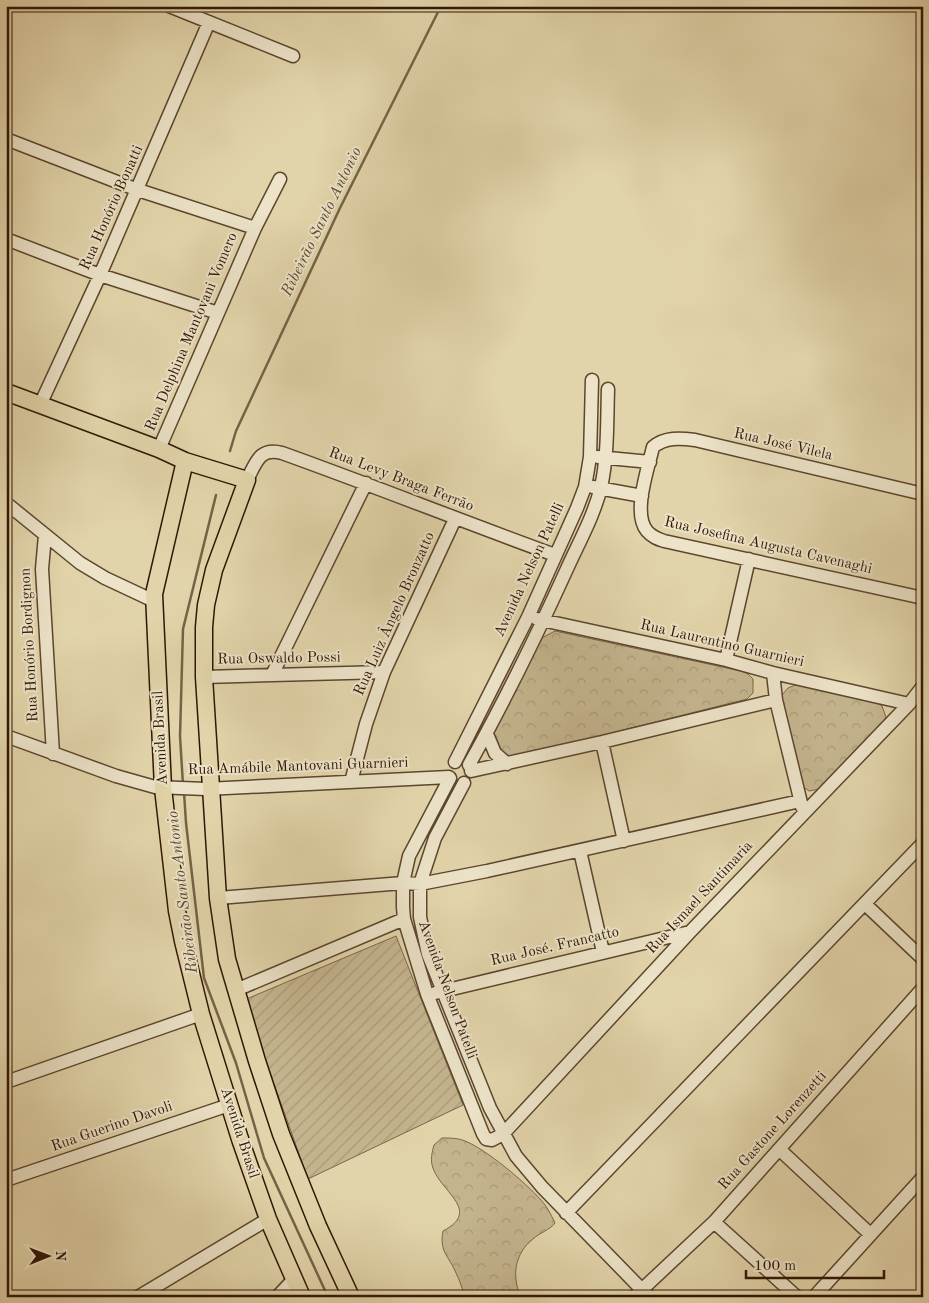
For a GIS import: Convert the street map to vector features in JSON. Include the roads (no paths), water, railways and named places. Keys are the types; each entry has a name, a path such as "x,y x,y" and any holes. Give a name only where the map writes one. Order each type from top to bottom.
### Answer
{"main road":[{"path":"6,392 159,449 185,461 248,480 224,541 210,588 204,627 208,789 218,898 226,950 236,990 281,1134 318,1226 351,1297"},
{"name":"Avenida Brasil","path":"185,461 154,594 179,918 189,968 229,1105 268,1220 302,1297"}],"street":[{"path":"169,6 293,56"},
{"name":"Rua Honório Bonatti","path":"40,405 138,190 209,22"},
{"path":"6,139 138,190 255,228"},
{"name":"Rua Delphina Mantovani Vomero","path":"159,449 255,228 280,179"},
{"path":"6,239 100,275 218,313"},
{"name":"Avenida Nelson Patelli","path":"455,762 528,617 555,555 569,530 585,487 590,457 592,380"},
{"path":"470,768 464,761 455,762 449,769 450,778 458,784 469,780 470,768 544,621 593,512 601,488 605,457 608,389"},
{"name":"Rua José Vilela","path":"650,462 652,448 657,444 672,439 686,439 923,494"},
{"name":"Rua Levy Braga Ferrão","path":"248,480 259,457 264,453 282,452 455,519 555,555"},
{"path":"590,457 650,462"},
{"name":"Rua Josefina Augusta Cavenaghi","path":"650,462 642,496 642,519 644,527 651,535 664,541 923,598"},
{"path":"272,675 366,483"},
{"path":"585,487 601,488 642,496"},
{"path":"6,503 89,568 154,601"},
{"name":"Rua Luiz Ângelo Bronzatto","path":"351,782 366,724 384,672 455,519"},
{"name":"Rua Honório Bordignon","path":"45,535 42,569 53,754"},
{"path":"726,660 749,559"},
{"name":"Rua Laurentino Guarnieri","path":"528,617 726,660 773,673 909,704"},
{"name":"Rua Oswaldo Possi","path":"204,677 384,672"},
{"path":"218,898 420,884 624,841 802,807 776,700 773,673"},
{"name":"Rua Ismael Santimaria","path":"503,1134 690,932 802,807 909,704 923,686"},
{"path":"470,768 508,764 776,700"},
{"path":"487,734 492,749 508,764"},
{"name":"Rua Amábile Mantovani Guarnieri","path":"6,736 147,786 168,788 208,789 450,778"},
{"path":"602,742 624,841"},
{"name":"Avenida Nelson Patelli","path":"450,778 410,856 403,884 404,919 428,994 484,1136 486,1139 492,1140 503,1134"},
{"name":"Avenida Nelson Patelli","path":"464,783 435,838 420,884 420,917 428,954 480,1084 503,1134 516,1156 528,1172 642,1294"},
{"path":"566,1212 923,843"},
{"path":"580,851 603,952"},
{"path":"865,904 923,959"},
{"path":"236,990 404,919"},
{"name":"Rua José. Francatto","path":"428,994 690,932"},
{"name":"Rua Gastone Lorenzetti","path":"642,1294 714,1222 923,988"},
{"path":"6,1082 202,1014"},
{"name":"Rua Guerino Davoli","path":"6,1180 229,1105"},
{"path":"779,1149 870,1234"},
{"path":"814,1297 923,1176"},
{"path":"138,1297 268,1220"},
{"path":"714,1222 797,1297"},
{"path":"276,1297 294,1278"}],"waterway":[{"name":"Ribeirão Santo Antonio","path":"230,451 236,431 340,208 441,6"},
{"name":"Ribeirão Santo Antonio","path":"183,785 180,736 183,629 216,495"},
{"name":"Ribeirão Santo Antonio","path":"184,792 204,978 236,1063 264,1158 328,1297"}]}
